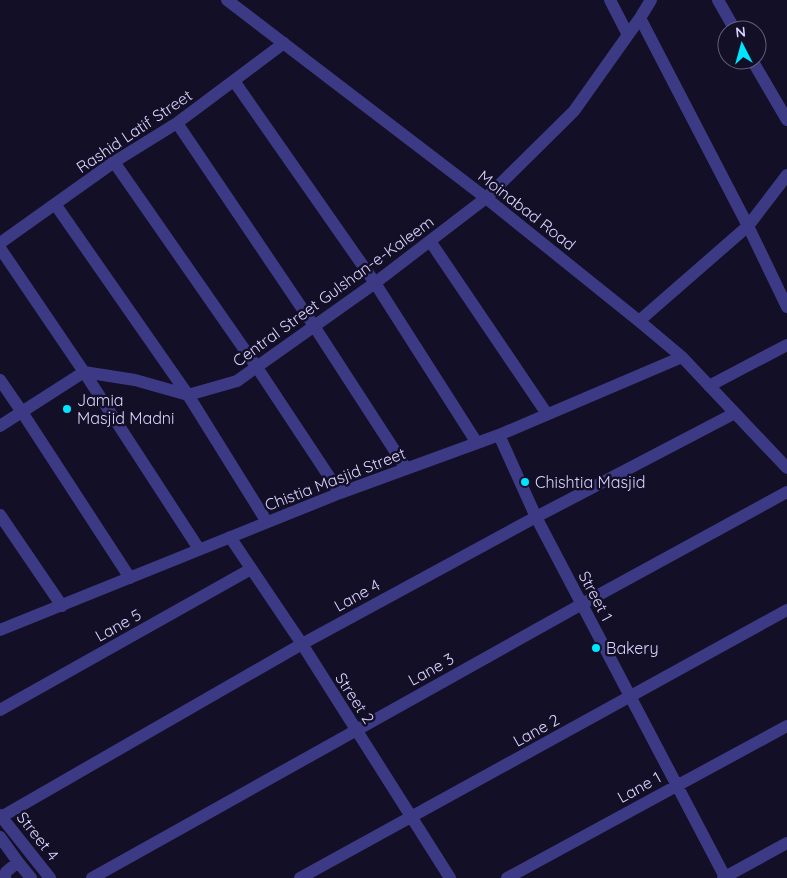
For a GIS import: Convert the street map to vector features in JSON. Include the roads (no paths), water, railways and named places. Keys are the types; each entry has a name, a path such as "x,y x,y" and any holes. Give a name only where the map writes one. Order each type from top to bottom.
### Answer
{"street":[{"name":"Moinabad Road","path":"228,0 486,198 639,321 682,357 787,468"},
{"path":"610,0 628,35"},
{"name":"Central Street Gulshan-e-Kaleem","path":"188,395 237,380 375,283 486,198 574,111 651,0"},
{"path":"718,0 729,20"},
{"path":"640,18 748,226 787,307"},
{"name":"Rashid Latif Street","path":"0,243 114,162 177,123 284,43"},
{"path":"758,70 787,120"},
{"path":"234,81 375,283 477,443"},
{"path":"177,123 314,326 406,468"},
{"path":"114,162 256,366 340,493"},
{"path":"639,321 748,226 787,175"},
{"path":"55,204 188,395 267,522"},
{"path":"430,241 547,414"},
{"path":"0,248 84,372 199,549"},
{"path":"709,386 787,345"},
{"name":"Chistia Masjid Street","path":"0,630 340,493 499,435 682,357"},
{"path":"0,426 84,372 135,380 188,395"},
{"path":"0,380 130,578"},
{"name":"Lane 4","path":"1,816 302,644 536,516 735,414"},
{"name":"Street 1","path":"499,435 536,516 724,878"},
{"name":"Lane 3","path":"92,878 356,729 787,492"},
{"path":"0,515 62,606"},
{"name":"Street 2","path":"230,537 302,644 450,878"},
{"name":"Lane 5","path":"0,710 251,569"},
{"name":"Lane 2","path":"300,878 787,610"},
{"name":"Lane 1","path":"507,878 530,872 676,784 787,726"},
{"name":"Street 4","path":"1,816 50,878"},
{"path":"0,837 31,878"},
{"path":"724,878 785,847"},
{"path":"5,878 6,872 18,862"}],"place":[{"name":"Jamia Masjid Madni","path":"67,409"},
{"name":"Chishtia Masjid","path":"525,482"},
{"name":"Bakery","path":"596,648"}]}
